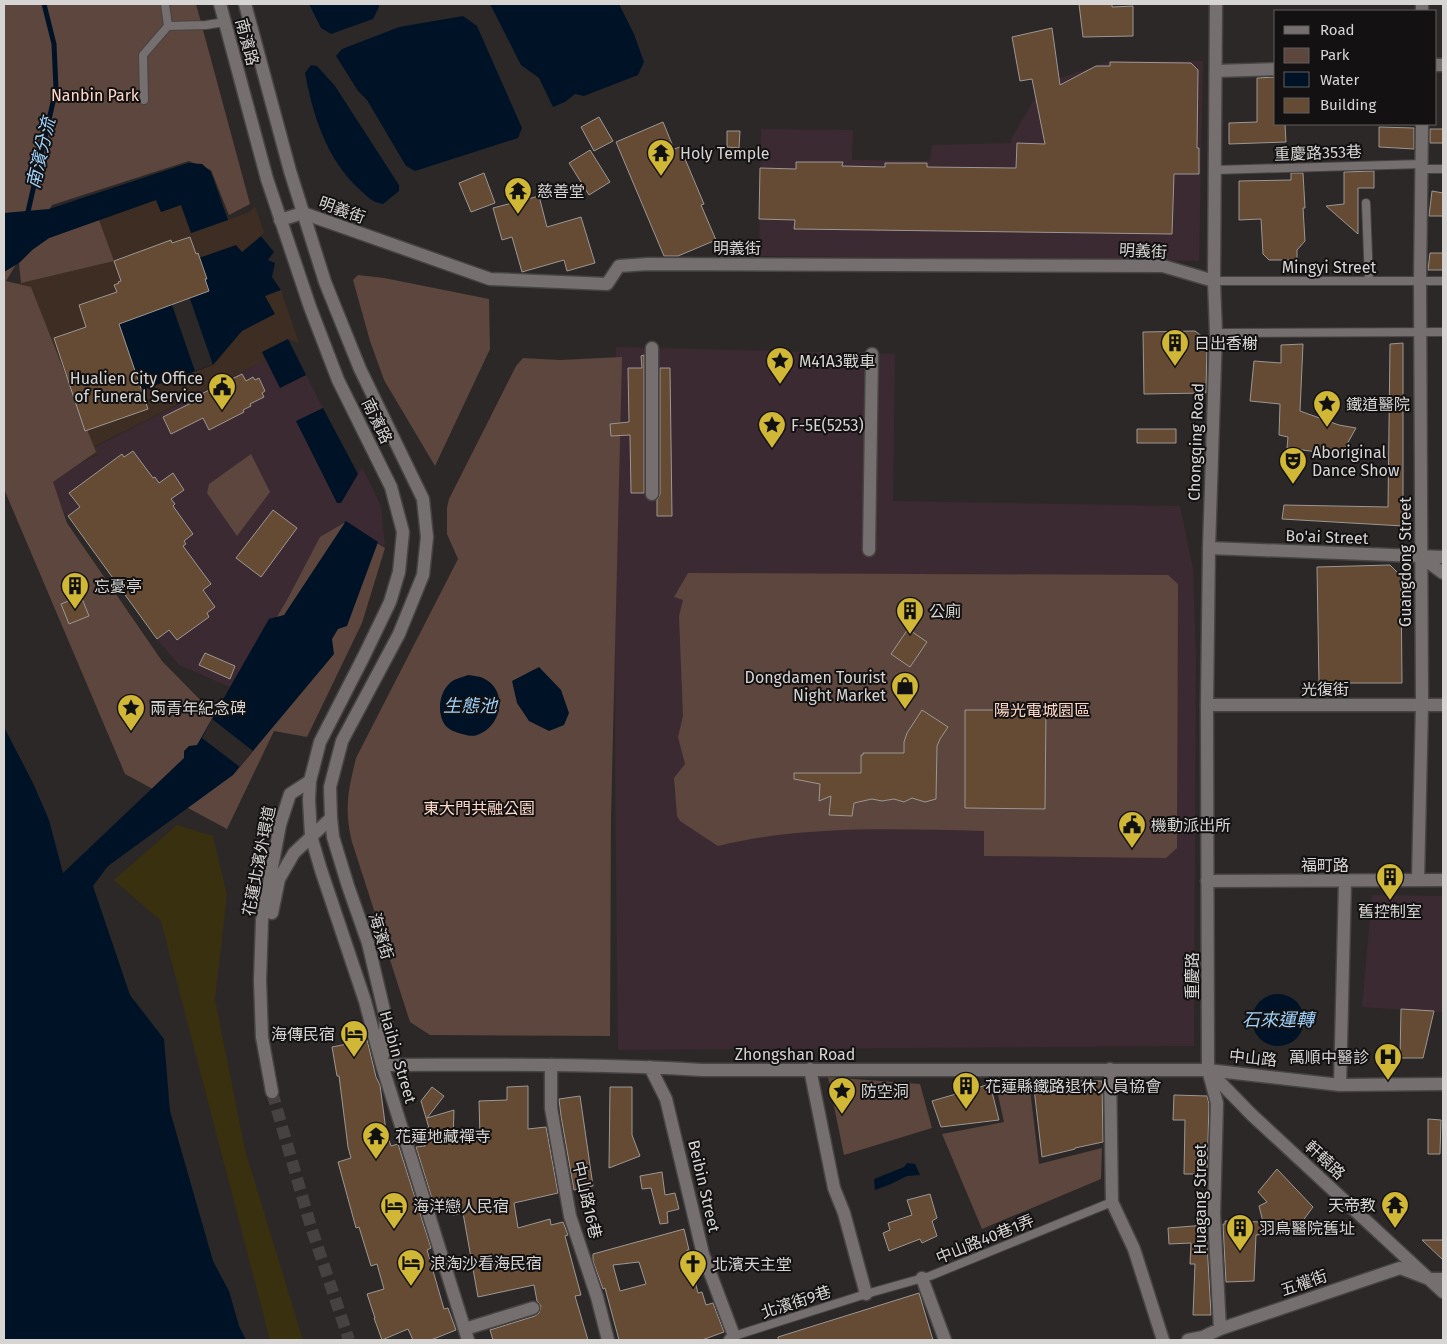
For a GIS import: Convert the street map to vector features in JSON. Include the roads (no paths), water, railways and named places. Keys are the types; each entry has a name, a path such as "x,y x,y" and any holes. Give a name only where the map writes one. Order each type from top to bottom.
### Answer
{"street":[{"name":"南濱路","path":"220,4 267,179 310,307 338,380 391,487 403,532 399,572 390,602 320,742 310,781 309,800 311,836 315,849"},
{"name":"南濱路","path":"245,4 290,171 324,282 360,369 423,499 427,537 423,576 403,626 342,741 330,788 331,818"},
{"name":"Chongqing Road","path":"1207,881 1209,548 1216,333 1214,281 1216,4"},
{"path":"1216,71 1274,69"},
{"name":"Guangdong Street","path":"1418,880 1422,705 1420,331 1422,125"},
{"name":"明義街","path":"280,220 303,213 490,279 607,284 619,266 714,264 1163,266 1214,281"},
{"path":"652,348 652,494"},
{"path":"869,550 872,354"},
{"name":"Bo'ai Street","path":"1209,548 1421,557 1443,556"},
{"path":"1421,557 1443,573"},
{"name":"光復街","path":"1207,705 1443,705"},
{"name":"花蓮北濱外環道","path":"272,1092 262,1037 260,980 262,920 280,825 290,794 310,781"},
{"name":"花蓮北濱外環道","path":"262,958 279,879 294,853 331,818"},
{"name":"海濱街","path":"331,818 333,836 368,943 386,1019 382,1065"},
{"name":"Haibin Street","path":"315,849 365,1001 382,1065 467,1335"},
{"name":"福町路","path":"1207,881 1344,882 1443,880"},
{"name":"重慶路","path":"1207,881 1208,1070"},
{"path":"1340,1085 1344,882"},
{"name":"Zhongshan Road","path":"382,1065 551,1065 702,1070 1208,1070"},
{"name":"中山路16巷","path":"551,1065 551,1108 570,1216 596,1295 608,1340"},
{"name":"Beibin Street","path":"650,1067 666,1099 703,1254 731,1339"},
{"path":"810,1069 834,1188 844,1213 866,1294"},
{"path":"1110,1069 1112,1202 1134,1249 1163,1340"},
{"name":"中山路","path":"1208,1070 1340,1085 1443,1084"},
{"name":"軒轅路","path":"1208,1070 1252,1114 1443,1292"},
{"name":"Huagang Street","path":"1208,1070 1217,1103 1214,1214 1220,1328"},
{"name":"五權街","path":"1188,1340 1203,1339 1220,1328 1400,1268 1430,1280"},
{"path":"922,1278 946,1340"},
{"path":"1430,1280 1443,1279"},
{"path":"467,1335 533,1308"}],"lane":[{"path":"165,4 168,26"},
{"path":"144,100 143,55 168,26 206,25 224,22"},
{"name":"重慶路353巷","path":"1215,170 1421,166 1443,169"},
{"path":"1366,203 1369,281"},
{"name":"Mingyi Street","path":"1214,281 1443,281"},
{"path":"1216,333 1443,332"},
{"name":"中山路40巷1弄","path":"866,1294 922,1278 1112,1202"},
{"name":"北濱街9巷","path":"731,1339 866,1294"}],"water":[{"path":"309,4 379,4 379,7 373,19 331,34 321,28"},
{"path":"490,4 619,4 634,34 644,62 638,75 584,96 575,94 565,102 553,107 539,78 521,65"},
{"path":"463,16 477,26 522,128 518,138 415,171 406,166 367,100 358,91 336,56 342,49 399,27"},
{"path":"311,65 317,66 335,86 399,185 399,191 383,204 372,200 358,188 337,163 329,150 322,135 308,89 305,73"},
{"path":"188,163 202,164 211,172 228,220 191,233 181,205 161,212 156,200 49,238 32,250 19,263 4,272 4,213 49,209"},
{"path":"261,236 274,252 268,260 275,263 272,277 281,290 265,296 275,314 242,331 213,365 142,390 117,317 134,318 209,291 205,279 207,279 199,258 236,245 242,252"},
{"path":"288,339 306,375 280,388 262,352"},
{"path":"323,408 358,474 341,503 337,503 296,421"},
{"path":"346,521 378,542 347,626 338,629 332,639 334,654 233,775 108,866 93,886 130,995 164,1039 170,1111 213,1261 229,1291 239,1326 246,1340 4,1340 4,727 33,783 49,820 63,873 184,758 184,751 189,746 197,745 269,619 284,615"},
{"name":"生態池","path":"539,667 561,690 569,713 564,725 549,731 529,721 517,703 512,681"},
{"name":"生態池","path":"468,675 481,677 491,684 497,691 499,699 497,717 486,731 474,736 452,731 445,725 440,714 440,701 445,689 454,680"},
{"name":"石來運轉","path":"1273,994 1283,994 1297,1001 1304,1015 1304,1025 1297,1039 1283,1046 1273,1046 1263,1042 1256,1035 1252,1025 1252,1015 1256,1005 1263,998"},
{"path":"907,1163 915,1164 920,1175 907,1176 875,1190 874,1179 904,1167"}],"waterway":[{"name":"南濱分流","path":"27,216 56,89 54,44 44,4"}],"tunnel":[{"path":"272,1092 311,1227 349,1340"}],"place":[{"name":"Holy Temple","path":"661,177"},
{"name":"慈善堂","path":"518,215"},
{"name":"日出香榭","path":"1175,367"},
{"name":"M41A3戰車","path":"780,385"},
{"name":"Hualien City Office of Funeral Service","path":"222,411"},
{"name":"鐵道醫院","path":"1327,428"},
{"name":"F-5E(5253)","path":"772,449"},
{"name":"Aboriginal Dance Show","path":"1293,485"},
{"name":"忘憂亭","path":"75,610"},
{"name":"公廁","path":"910,635"},
{"name":"Dongdamen Tourist Night Market","path":"905,710"},
{"name":"兩青年紀念碑","path":"131,732"},
{"name":"機動派出所","path":"1132,849"},
{"name":"舊控制室","path":"1390,901"},
{"name":"海傳民宿","path":"354,1058"},
{"name":"萬順中醫診","path":"1388,1081"},
{"name":"花蓮縣鐵路退休人員協會","path":"966,1110"},
{"name":"防空洞","path":"842,1115"},
{"name":"花蓮地藏禪寺","path":"376,1160"},
{"name":"天帝教","path":"1395,1229"},
{"name":"海洋戀人民宿","path":"394,1230"},
{"name":"羽鳥醫院舊址","path":"1240,1252"},
{"name":"浪淘沙看海民宿","path":"411,1287"},
{"name":"北濱天主堂","path":"693,1288"}],"park label":[{"name":"Nanbin Park","path":"95,95"},
{"name":"陽光電城園區","path":"1042,710"},
{"name":"東大門共融公園","path":"479,808"}]}
